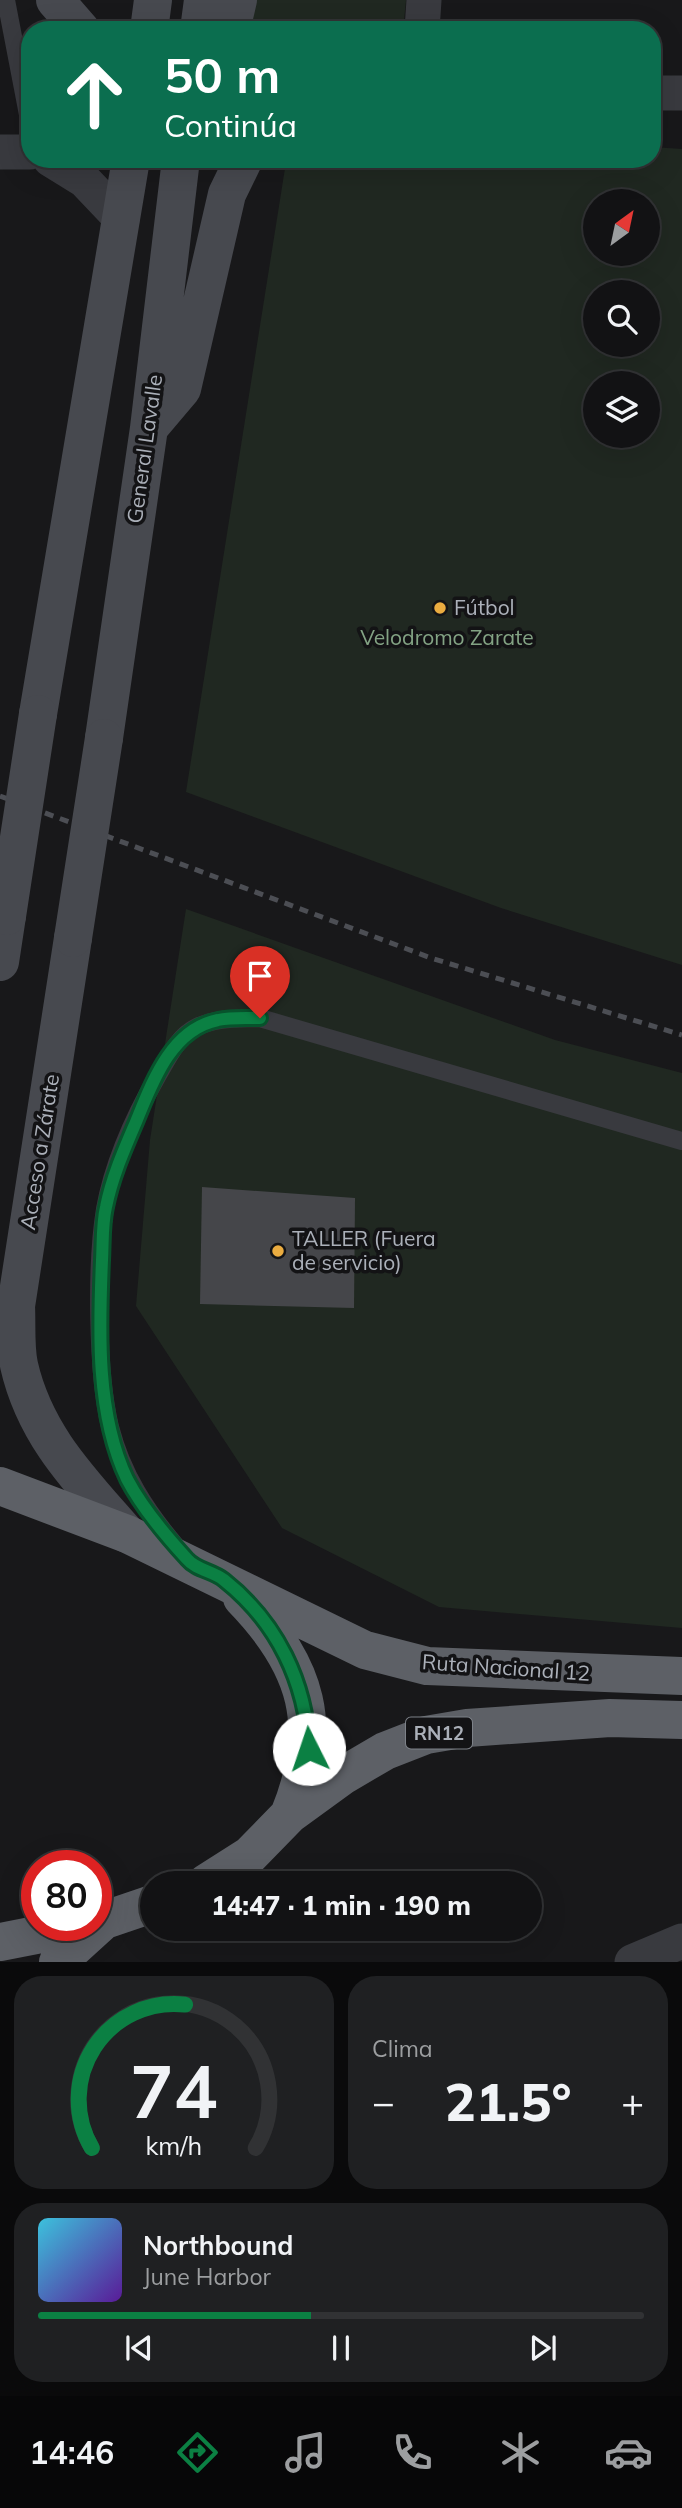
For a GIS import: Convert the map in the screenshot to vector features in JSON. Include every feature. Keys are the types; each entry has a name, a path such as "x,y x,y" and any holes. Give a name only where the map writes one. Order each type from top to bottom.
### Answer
{"highway":[{"name":"Ruta Nacional 12","path":"0,1486 128,1534 365,1650 427,1666 682,1676"},
{"name":"Ruta Nacional 12","path":"206,1571 278,1639 301,1689 308,1721 309,1749 304,1778 289,1815"},
{"name":"Ruta Nacional 12","path":"225,1871 250,1855 289,1815 344,1775 386,1751 426,1735 467,1728 610,1718 682,1720"},
{"path":"112,1917 140,1908"},
{"path":"0,1942 21,1938"},
{"path":"58,1962 78,1941"}],"main road":[{"path":"55,0 73,21"},
{"path":"150,21 153,0"},
{"path":"200,21 203,0"},
{"path":"233,21 238,0"},
{"path":"0,962 38,714 130,168"},
{"name":"General Lavalle","path":"104,738 149,428 180,168"},
{"path":"149,428 182,389 227,194 240,168"},
{"name":"Acceso a Zárate","path":"104,738 16,1306 18,1362 31,1404 59,1457 128,1534"}],"street":[{"path":"423,21 424,0"},
{"path":"661,93 682,93"},
{"path":"661,117 682,117"},
{"path":"0,152 21,152"},
{"path":"65,168 84,180 121,219"},
{"path":"632,1962 682,1941"}],"lane":[{"path":"6,0 21,78"},
{"path":"206,1571 155,1522 127,1479 110,1426 99,1314 105,1210 116,1168 151,1087 175,1045 195,1027 219,1020 260,1018 682,1141"}],"green space":[{"path":"249,0 406,0 404,21 246,21"},
{"name":"Fútbol","path":"661,148 682,149 682,965 501,908 186,792 285,168 661,168"},
{"path":"186,909 555,1040 682,1073 682,1628 439,1607 282,1528 136,1306 150,1140"}],"building":[{"name":"TALLER (Fuera de servicio)","path":"202,1187 355,1198 354,1308 200,1304"}],"railway":[{"path":"0,796 431,958 682,1035"}],"place":[{"name":"Fútbol","path":"440,608"},
{"name":"TALLER (Fuera de servicio)","path":"278,1251"}],"route":[{"path":"260,1018 219,1020 195,1027 175,1045 151,1087 116,1168 105,1210 99,1314 110,1426 127,1479 155,1522 190,1563 223,1578 278,1639 301,1689 308,1721 309,1749"}],"park label":[{"name":"Velodromo Zarate","path":"447,638"}]}
